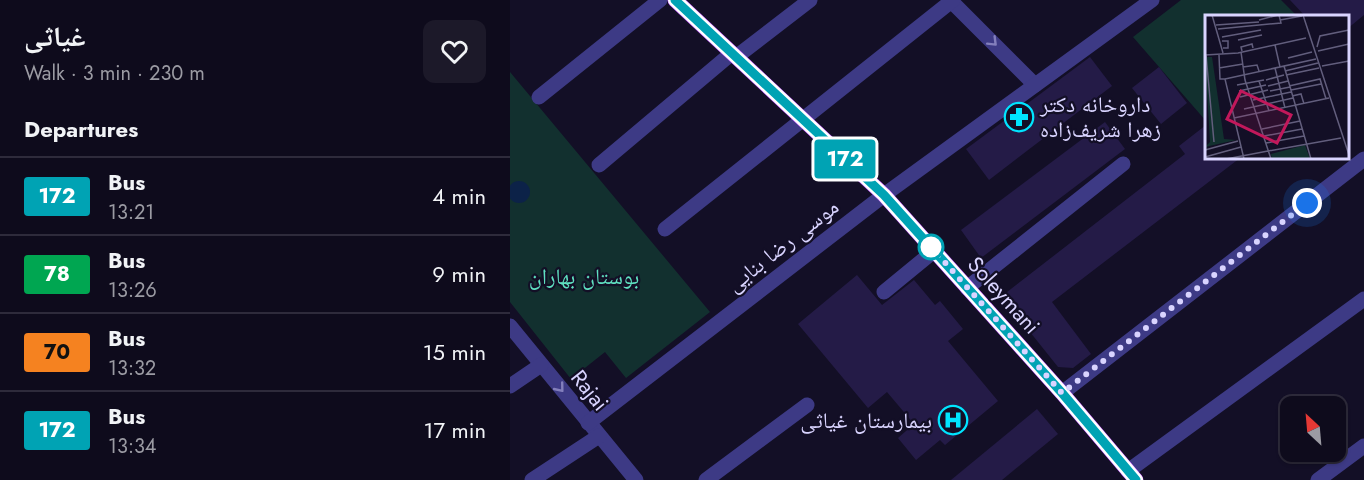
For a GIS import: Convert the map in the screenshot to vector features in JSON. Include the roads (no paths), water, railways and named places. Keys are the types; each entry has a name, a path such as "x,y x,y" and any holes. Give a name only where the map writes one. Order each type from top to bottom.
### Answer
{"main road":[{"name":"Soleymani","path":"675,0 884,195 1062,393 1132,476"}],"street":[{"path":"539,97 660,0"},
{"path":"599,165 734,55 810,0"},
{"path":"665,229 952,0 1035,85"},
{"name":"موسی رضا بنایی","path":"588,423 884,195 1152,0"},
{"path":"1062,393 1364,159"},
{"path":"967,288 1123,164"},
{"path":"884,292 934,251"},
{"path":"1132,476 1364,299"},
{"name":"Rajai","path":"510,326 636,480"},
{"path":"510,386 541,365"},
{"path":"706,480 807,405"},
{"path":"532,480 598,436"},
{"path":"1318,480 1364,446"}],"water":[{"path":"519,181 527,184 529,188 527,200 519,203 511,200 511,184"}],"place":[{"name":"داروخانه دکتر زهرا شریف‌زاده","path":"1019,117"},
{"name":"بیمارستان غیاثی","path":"953,420"}],"park label":[{"name":"بوستان بهاران","path":"584,276"}]}
